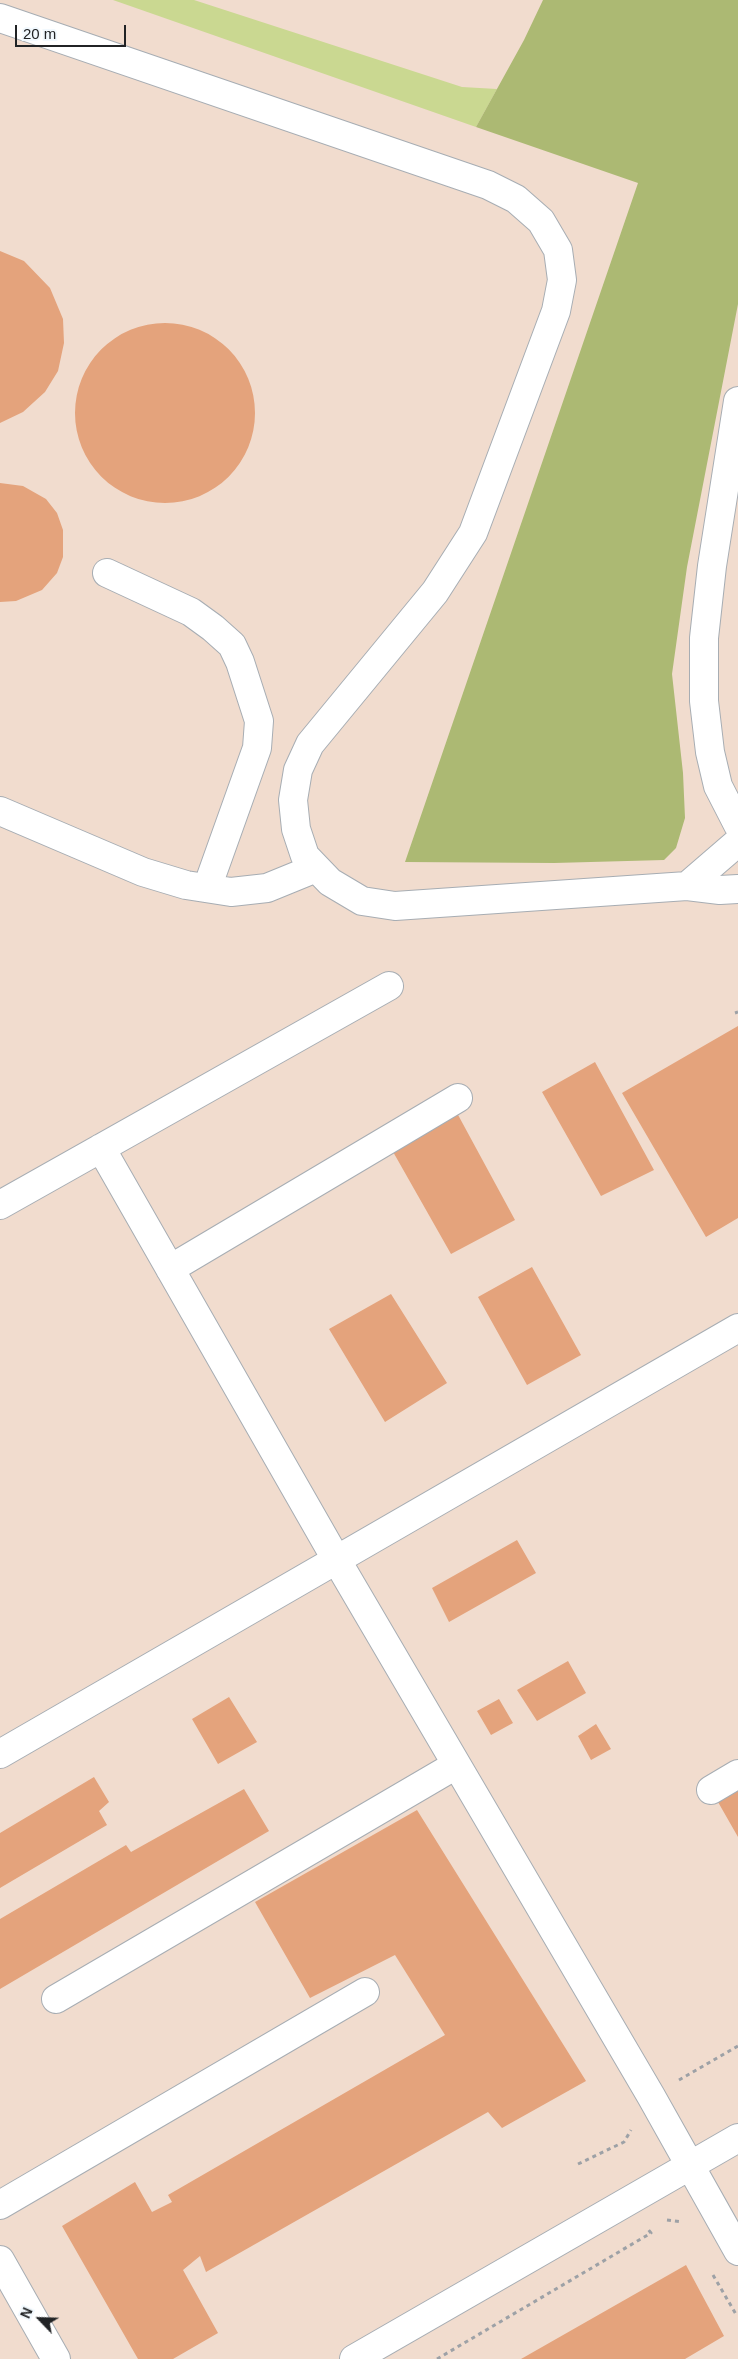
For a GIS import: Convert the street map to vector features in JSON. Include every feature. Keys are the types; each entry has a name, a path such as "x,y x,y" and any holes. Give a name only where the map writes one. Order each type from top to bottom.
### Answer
{"lane":[{"path":"0,18 488,185 516,199 541,221 558,250 562,280 556,311 473,533 435,592 310,744 298,770 293,800 296,829 305,856 330,882 362,901 395,906 687,886 720,890 738,889"},
{"path":"738,401 712,566 704,638 704,701 710,752 718,786 738,825"},
{"path":"108,573 191,612 232,645 240,662 259,721 257,748 206,888"},
{"path":"0,811 143,872 186,885 231,892 267,888 316,868"},
{"path":"687,886 738,842"},
{"path":"0,1205 390,986"},
{"path":"170,1269 458,1098"},
{"path":"101,1148 336,1559 738,2250"},
{"path":"0,1754 738,1328"},
{"path":"56,1999 456,1765"},
{"path":"711,1790 738,1774"},
{"path":"0,2205 365,1992"},
{"path":"354,2359 738,2138"},
{"path":"0,2260 56,2359"}],"path":[{"path":"676,2081 738,2046"},
{"path":"578,2164 624,2142 633,2125"},
{"path":"663,2221 669,2219 681,2221 685,2228"},
{"path":"437,2359 650,2233 642,2221"},
{"path":"646,2227 651,2225"},
{"path":"712,2274 737,2316"}],"shaded area":[{"path":"0,0 738,0 738,2359 0,2359"}],"green space":[{"path":"113,0 194,0 462,87 497,89 476,127"},
{"path":"543,0 738,0 738,304 687,567 672,674 683,773 685,818 676,848 664,860 554,863 405,862 638,183 476,127 524,40"}],"building":[{"path":"0,251 24,261 50,288 63,319 64,343 58,371 45,392 23,412 0,423"},
{"path":"174,323 200,329 229,349 249,378 254,395 254,431 249,448 229,477 200,497 183,502 156,503 130,497 122,493 95,470 81,448 76,431 75,404 81,378 85,370 108,343 130,329 147,324"},
{"path":"0,483 23,486 46,499 57,513 63,530 63,557 57,573 42,590 16,601 0,602"},
{"path":"738,1026 738,1218 706,1237 622,1093"},
{"path":"595,1062 654,1170 601,1196 542,1092"},
{"path":"457,1113 515,1220 451,1254 392,1150"},
{"path":"532,1267 581,1355 527,1385 478,1297"},
{"path":"391,1294 447,1383 385,1422 329,1329"},
{"path":"517,1540 536,1573 449,1622 432,1588"},
{"path":"568,1661 586,1693 537,1721 517,1690"},
{"path":"229,1697 257,1742 218,1764 192,1719"},
{"path":"499,1699 513,1723 491,1735 477,1711"},
{"path":"596,1724 611,1749 591,1760 578,1736"},
{"path":"94,1777 109,1802 99,1811 107,1825 0,1888 0,1833"},
{"path":"244,1789 269,1831 0,1989 0,1919 126,1845 131,1852"},
{"path":"738,1791 738,1837 718,1802"},
{"path":"417,1810 586,2081 502,2128 488,2112 206,2272 200,2256 183,2270 218,2333 173,2359 138,2359 62,2226 135,2182 152,2212 172,2202 168,2195 445,2035 395,1955 310,1998 255,1902"},
{"path":"686,2265 724,2336 685,2359 521,2359"}]}
